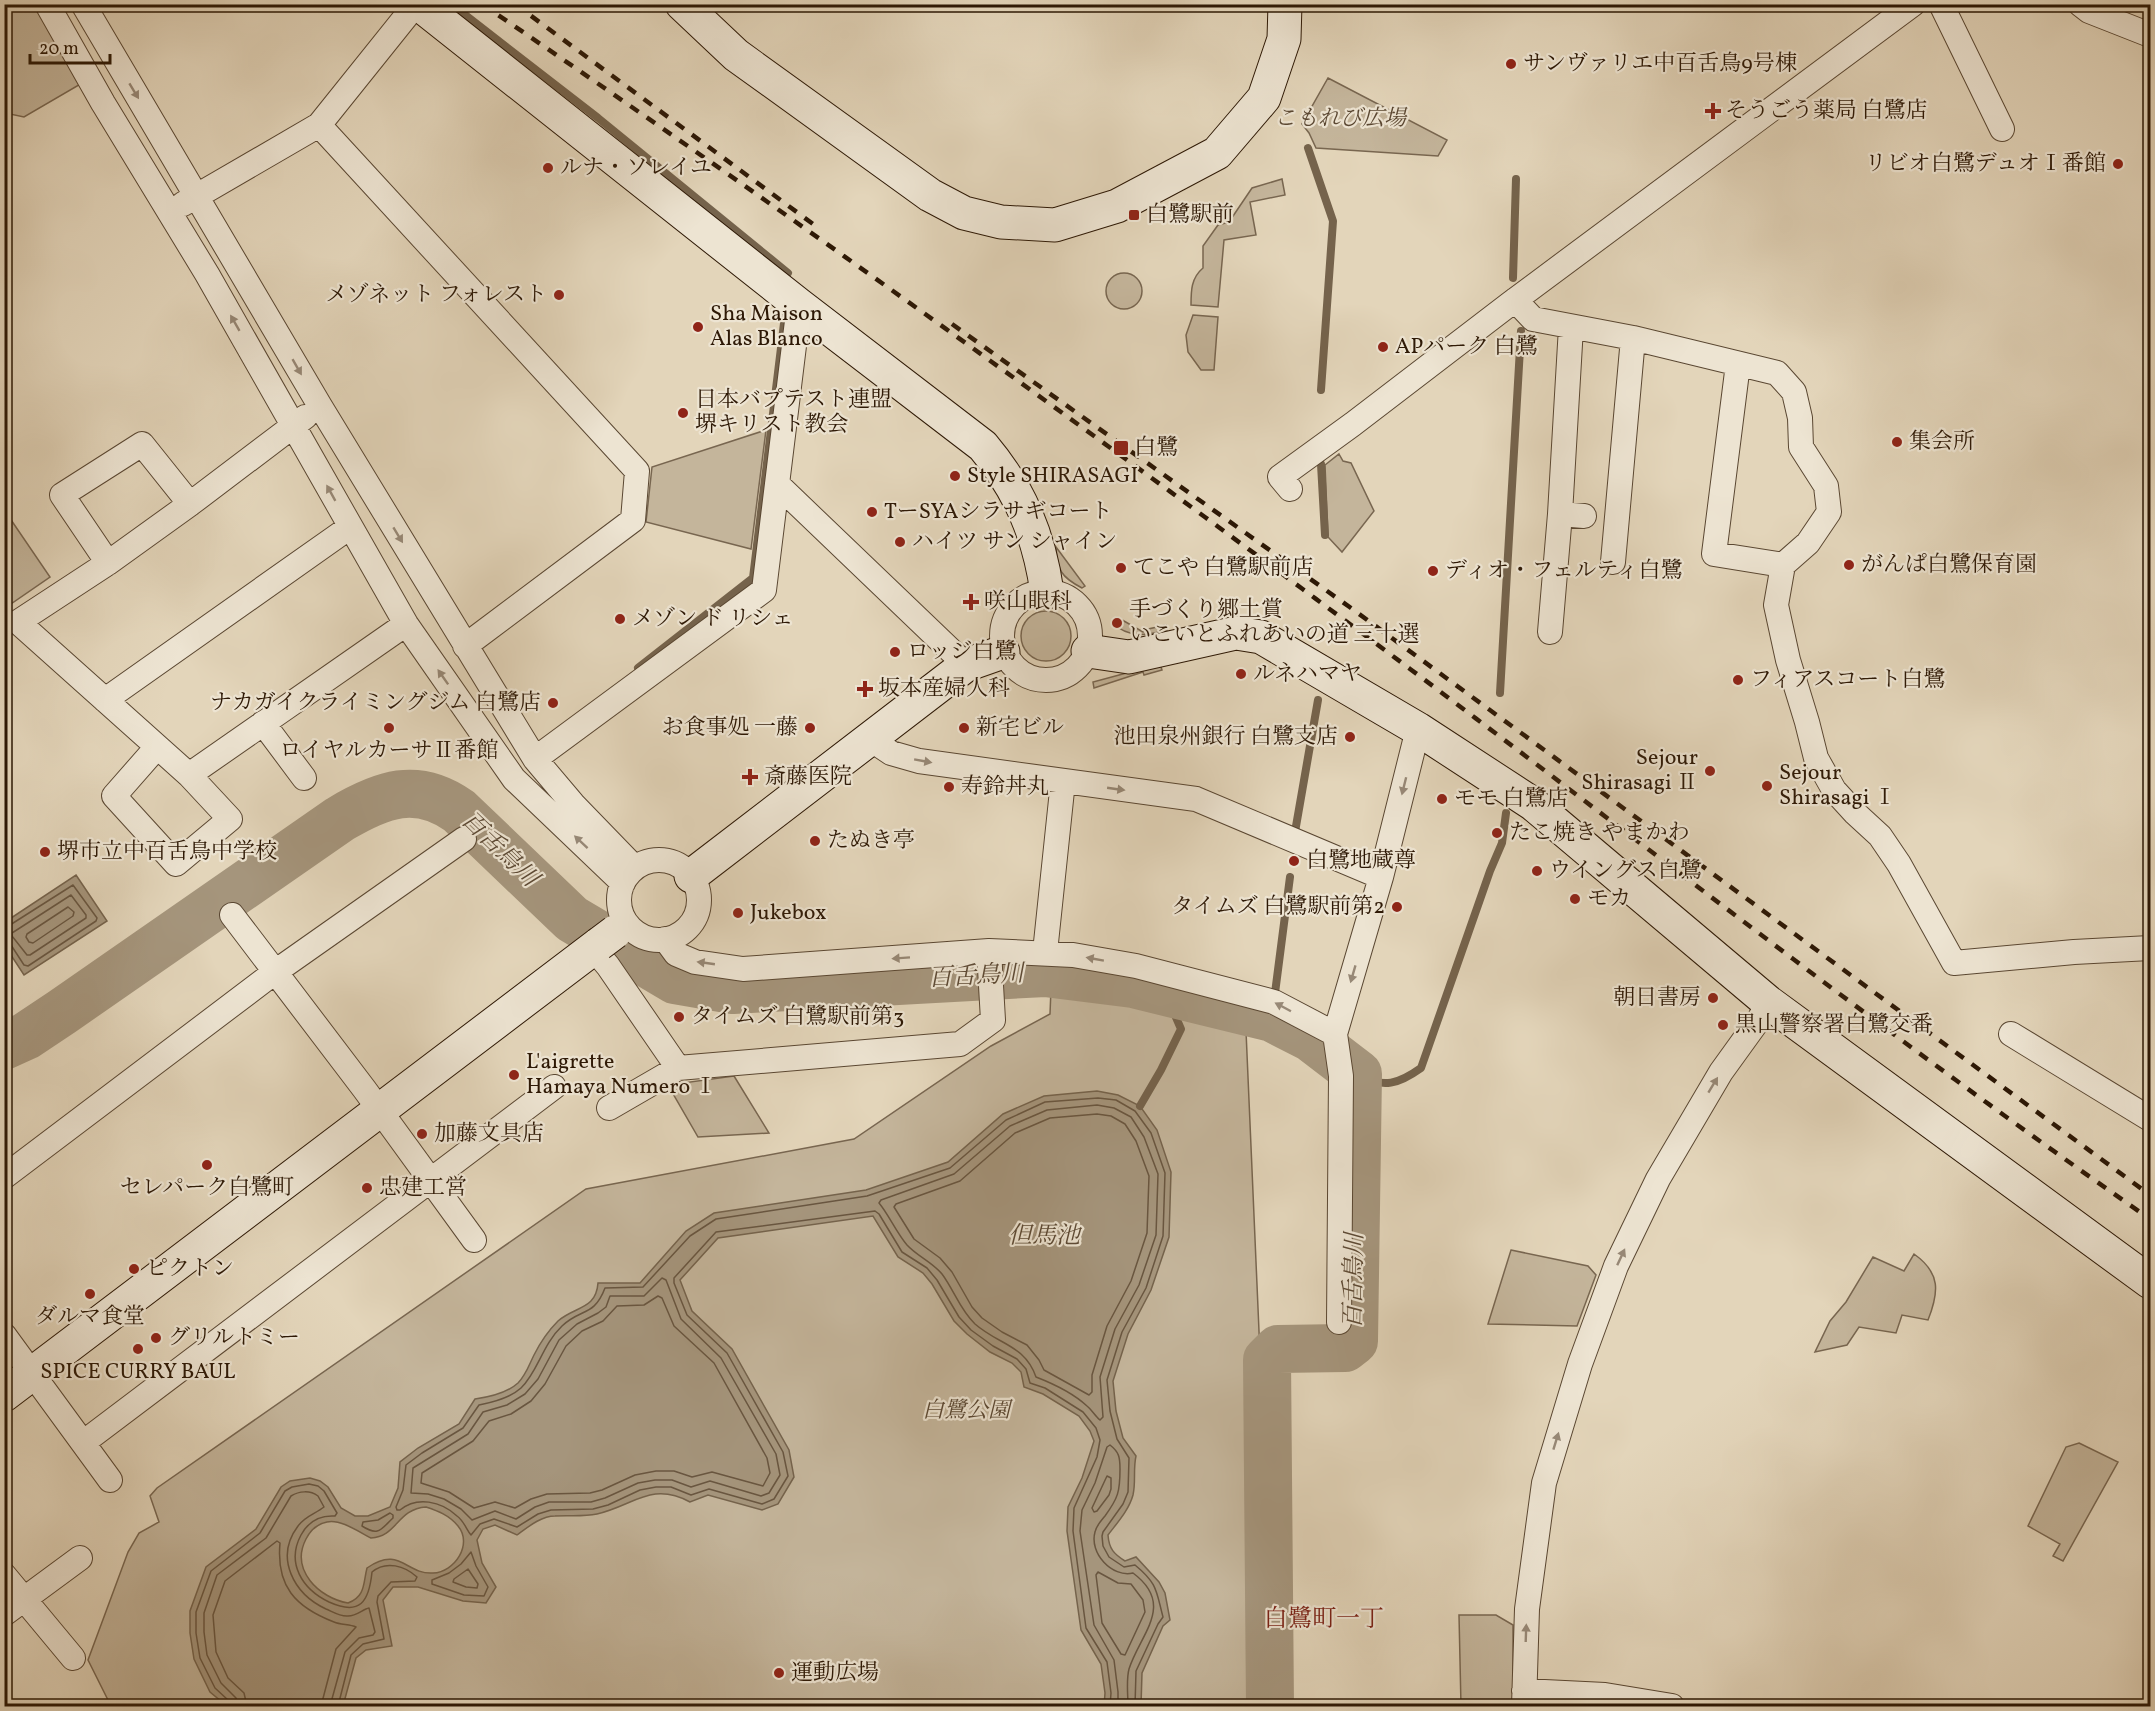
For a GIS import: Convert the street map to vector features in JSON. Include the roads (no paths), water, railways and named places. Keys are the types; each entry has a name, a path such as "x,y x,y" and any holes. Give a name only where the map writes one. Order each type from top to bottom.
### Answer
{"street":[{"path":"47,4 103,103 170,212 406,624 514,779 629,875"},
{"path":"83,4 320,406 535,759 629,875"},
{"path":"170,212 319,125 418,4 799,305 983,446 1001,468 1023,505 1043,566 1047,592"},
{"path":"682,4 736,55 930,195 964,213 982,218 1001,222 1055,225 1117,206 1217,153 1264,98 1284,39 1285,4"},
{"path":"1290,489 1280,477 1913,4"},
{"path":"1941,4 2002,129"},
{"path":"2080,4 2089,11 2151,35"},
{"path":"319,125 637,471 633,520 465,646"},
{"path":"1515,300 1533,320 1633,338 1777,373 1794,392 1800,418 1802,447 1826,486 1828,512 1808,543 1783,565 1776,605 1788,660 1816,758 1834,790 1880,836 1899,864 1954,963 2074,952 2151,948"},
{"path":"535,759 764,590 799,305"},
{"path":"1550,632 1560,514 1571,327"},
{"path":"1612,561 1633,338"},
{"path":"1738,364 1714,554 1783,565"},
{"path":"157,747 114,796 176,864 230,819 189,775 18,622 108,563 320,406"},
{"path":"108,563 62,495 142,444 190,504"},
{"path":"777,484 966,665"},
{"path":"1560,514 1584,516"},
{"path":"105,700 350,527"},
{"path":"1047,592 1066,597 1082,610 1089,622 1091,637 1082,663 1071,673 1057,680 1041,681 1026,677 1014,668 1003,652 1002,630 1005,618 1012,607 1034,593 1047,592"},
{"path":"189,775 406,624"},
{"path":"1088,651 1129,657 1236,633 1261,637 1418,729 1533,804 1768,1002 2151,1282"},
{"path":"691,876 966,665 1003,652"},
{"path":"263,723 304,778"},
{"path":"1339,1322 1341,1076 1335,1035 1381,877 1418,729"},
{"path":"870,739 891,753 919,761 1196,799 1381,877"},
{"path":"1045,952 1063,782"},
{"path":"4,1178 275,972 464,839"},
{"path":"4,1395 609,937 634,931 654,940 679,935 696,915 699,902 698,888 682,867 659,860 646,862 629,875 619,899 620,908 609,937 608,966 678,1068"},
{"path":"232,915 380,1110 474,1240"},
{"path":"665,939 676,954 695,962 743,969 989,951 1073,955 1136,966 1274,1002 1335,1035"},
{"path":"609,1108 678,1068 960,1044 993,1020 989,951"},
{"path":"1672,1707 1605,1695 1524,1699 1527,1609 1544,1483 1580,1364 1616,1266 1658,1179 1721,1072 1760,1018 1768,1002"},
{"path":"2011,1034 2151,1119"},
{"path":"84,1442 554,1087"},
{"path":"4,1335 110,1480"},
{"path":"4,1614 80,1558"},
{"path":"4,1575 73,1658"}],"water":[{"path":"76,875 107,921 24,975 5,946 5,922"},
{"name":"但馬池","path":"1097,1091 1118,1095 1140,1106 1157,1130 1171,1172 1169,1237 1151,1290 1128,1334 1113,1381 1116,1411 1123,1438 1136,1456 1133,1495 1126,1511 1108,1535 1110,1544 1115,1553 1125,1561 1136,1557 1159,1582 1165,1593 1170,1620 1163,1626 1142,1673 1141,1706 1104,1706 1105,1693 1101,1664 1081,1630 1067,1531 1068,1507 1082,1478 1094,1441 1090,1431 1079,1416 1043,1394 1024,1387 1021,1372 1012,1363 990,1352 967,1334 954,1321 923,1273 898,1257 873,1216 718,1238 680,1280 692,1311 732,1349 789,1450 794,1477 778,1504 762,1510 708,1495 690,1502 676,1496 653,1494 597,1514 545,1518 517,1535 495,1525 483,1529 477,1540 482,1563 496,1587 486,1603 463,1601 418,1587 393,1587 383,1600 392,1646 366,1650 356,1658 343,1706 227,1706 210,1692 194,1659 190,1633 190,1611 206,1567 256,1529 281,1487 290,1481 310,1478 320,1481 328,1487 341,1508 355,1516 368,1516 390,1507 398,1488 400,1462 418,1448 459,1424 475,1399 498,1394 518,1383 551,1329 565,1316 589,1303 596,1292 598,1283 640,1283 686,1231 714,1213 866,1190 948,1162 1003,1114 1044,1096","holes":["426,1507 451,1519 462,1533 464,1541 462,1549 455,1562 448,1568 433,1573 416,1570 395,1560 387,1559 378,1562 367,1568 361,1593 348,1603 327,1595 310,1581 302,1561 302,1550 310,1533 320,1524 338,1522 371,1538 386,1533 403,1517 416,1509"]}],"waterway":[{"path":"451,4 598,118 788,273"},
{"path":"1308,148 1333,221 1321,390"},
{"path":"1513,278 1516,179"},
{"path":"638,668 753,578 785,315"},
{"path":"1500,693 1521,331"},
{"path":"1321,464 1325,535"},
{"path":"1295,832 1318,700"},
{"name":"百舌鳥川","path":"4,1046 26,1036 62,1012 340,819 370,803 400,794 429,796 459,811 572,919 675,980 733,990 1045,973 1133,984 1272,1018 1311,1038 1358,1074 1354,1341 1345,1348 1278,1349 1267,1360 1270,1706"},
{"path":"1358,1074 1375,1082 1391,1083 1406,1078 1421,1068 1490,871 1502,843 1506,813"},
{"path":"1275,993 1290,877"},
{"path":"1140,1106 1181,1029 1165,992"}],"railway":[{"path":"482,4 916,307 1130,462 1444,694 1946,1073 2150,1219"},
{"path":"515,4 813,224"},
{"path":"952,324 1351,608 2150,1195"}],"place":[{"name":"サンヴァリエ中百舌鳥9号棟","path":"1511,64"},
{"name":"そうごう薬局 白鷺店","path":"1713,111"},
{"name":"リビオ白鷺デュオⅠ番館","path":"2118,164"},
{"name":"ルナ・ソレイユ","path":"548,168"},
{"name":"白鷺駅前","path":"1134,215"},
{"name":"メゾネット フォレスト","path":"559,295"},
{"name":"Sha Maison Alas Blanco","path":"698,327"},
{"name":"APパーク 白鷺","path":"1383,347"},
{"name":"日本バプテスト連盟 堺キリスト教会","path":"683,413"},
{"name":"集会所","path":"1897,442"},
{"name":"白鷺","path":"1121,448"},
{"name":"Style SHIRASAGI","path":"955,476"},
{"name":"TーSYAシラサギコート","path":"872,512"},
{"name":"ハイツ サン シャイン","path":"900,542"},
{"name":"がんぱ白鷺保育園","path":"1849,565"},
{"name":"てこや 白鷺駅前店","path":"1121,568"},
{"name":"ディオ・フェルティ白鷺","path":"1433,571"},
{"name":"咲山眼科","path":"971,602"},
{"name":"メゾン ド リシェ","path":"620,619"},
{"name":"手づくり郷土賞 いこいとふれあいの道 三十選","path":"1117,623"},
{"name":"ロッジ白鷺","path":"895,652"},
{"name":"ルネハマヤ","path":"1241,674"},
{"name":"フィアスコート白鷺","path":"1738,680"},
{"name":"坂本産婦人科","path":"865,689"},
{"name":"ナカガイクライミングジム 白鷺店","path":"553,703"},
{"name":"ロイヤルカーサⅡ番館","path":"389,728"},
{"name":"お食事処 一藤","path":"810,728"},
{"name":"新宅ビル","path":"964,728"},
{"name":"池田泉州銀行 白鷺支店","path":"1350,737"},
{"name":"Sejour Shirasagi Ⅱ","path":"1710,771"},
{"name":"斎藤医院","path":"750,777"},
{"name":"Sejour Shirasagi Ⅰ","path":"1767,786"},
{"name":"寿鈴丼丸","path":"949,787"},
{"name":"モモ 白鷺店","path":"1442,799"},
{"name":"たこ焼き やまかわ","path":"1497,833"},
{"name":"たぬき亭","path":"815,841"},
{"name":"堺市立中百舌鳥中学校","path":"45,852"},
{"name":"白鷺地蔵尊","path":"1294,861"},
{"name":"ウイングス白鷺","path":"1537,871"},
{"name":"モカ","path":"1575,899"},
{"name":"タイムズ 白鷺駅前第2","path":"1397,907"},
{"name":"Jukebox","path":"738,913"},
{"name":"朝日書房","path":"1713,998"},
{"name":"タイムズ 白鷺駅前第3","path":"679,1017"},
{"name":"黒山警察署白鷺交番","path":"1723,1025"},
{"name":"L'aigrette Hamaya Numero Ⅰ","path":"514,1075"},
{"name":"加藤文具店","path":"422,1134"},
{"name":"セレパーク白鷺町","path":"207,1165"},
{"name":"忠建工営","path":"367,1188"},
{"name":"ピクトン","path":"134,1269"},
{"name":"ダルマ食堂","path":"90,1294"},
{"name":"グリルトミー","path":"156,1338"},
{"name":"SPICE CURRY BAUL","path":"138,1349"},
{"name":"運動広場","path":"779,1673"}],"district":[{"name":"白鷺町一丁","path":"1324,1620"}],"park label":[{"name":"こもれび広場","path":"1340,119"},
{"name":"白鷺公園","path":"966,1411"}]}
